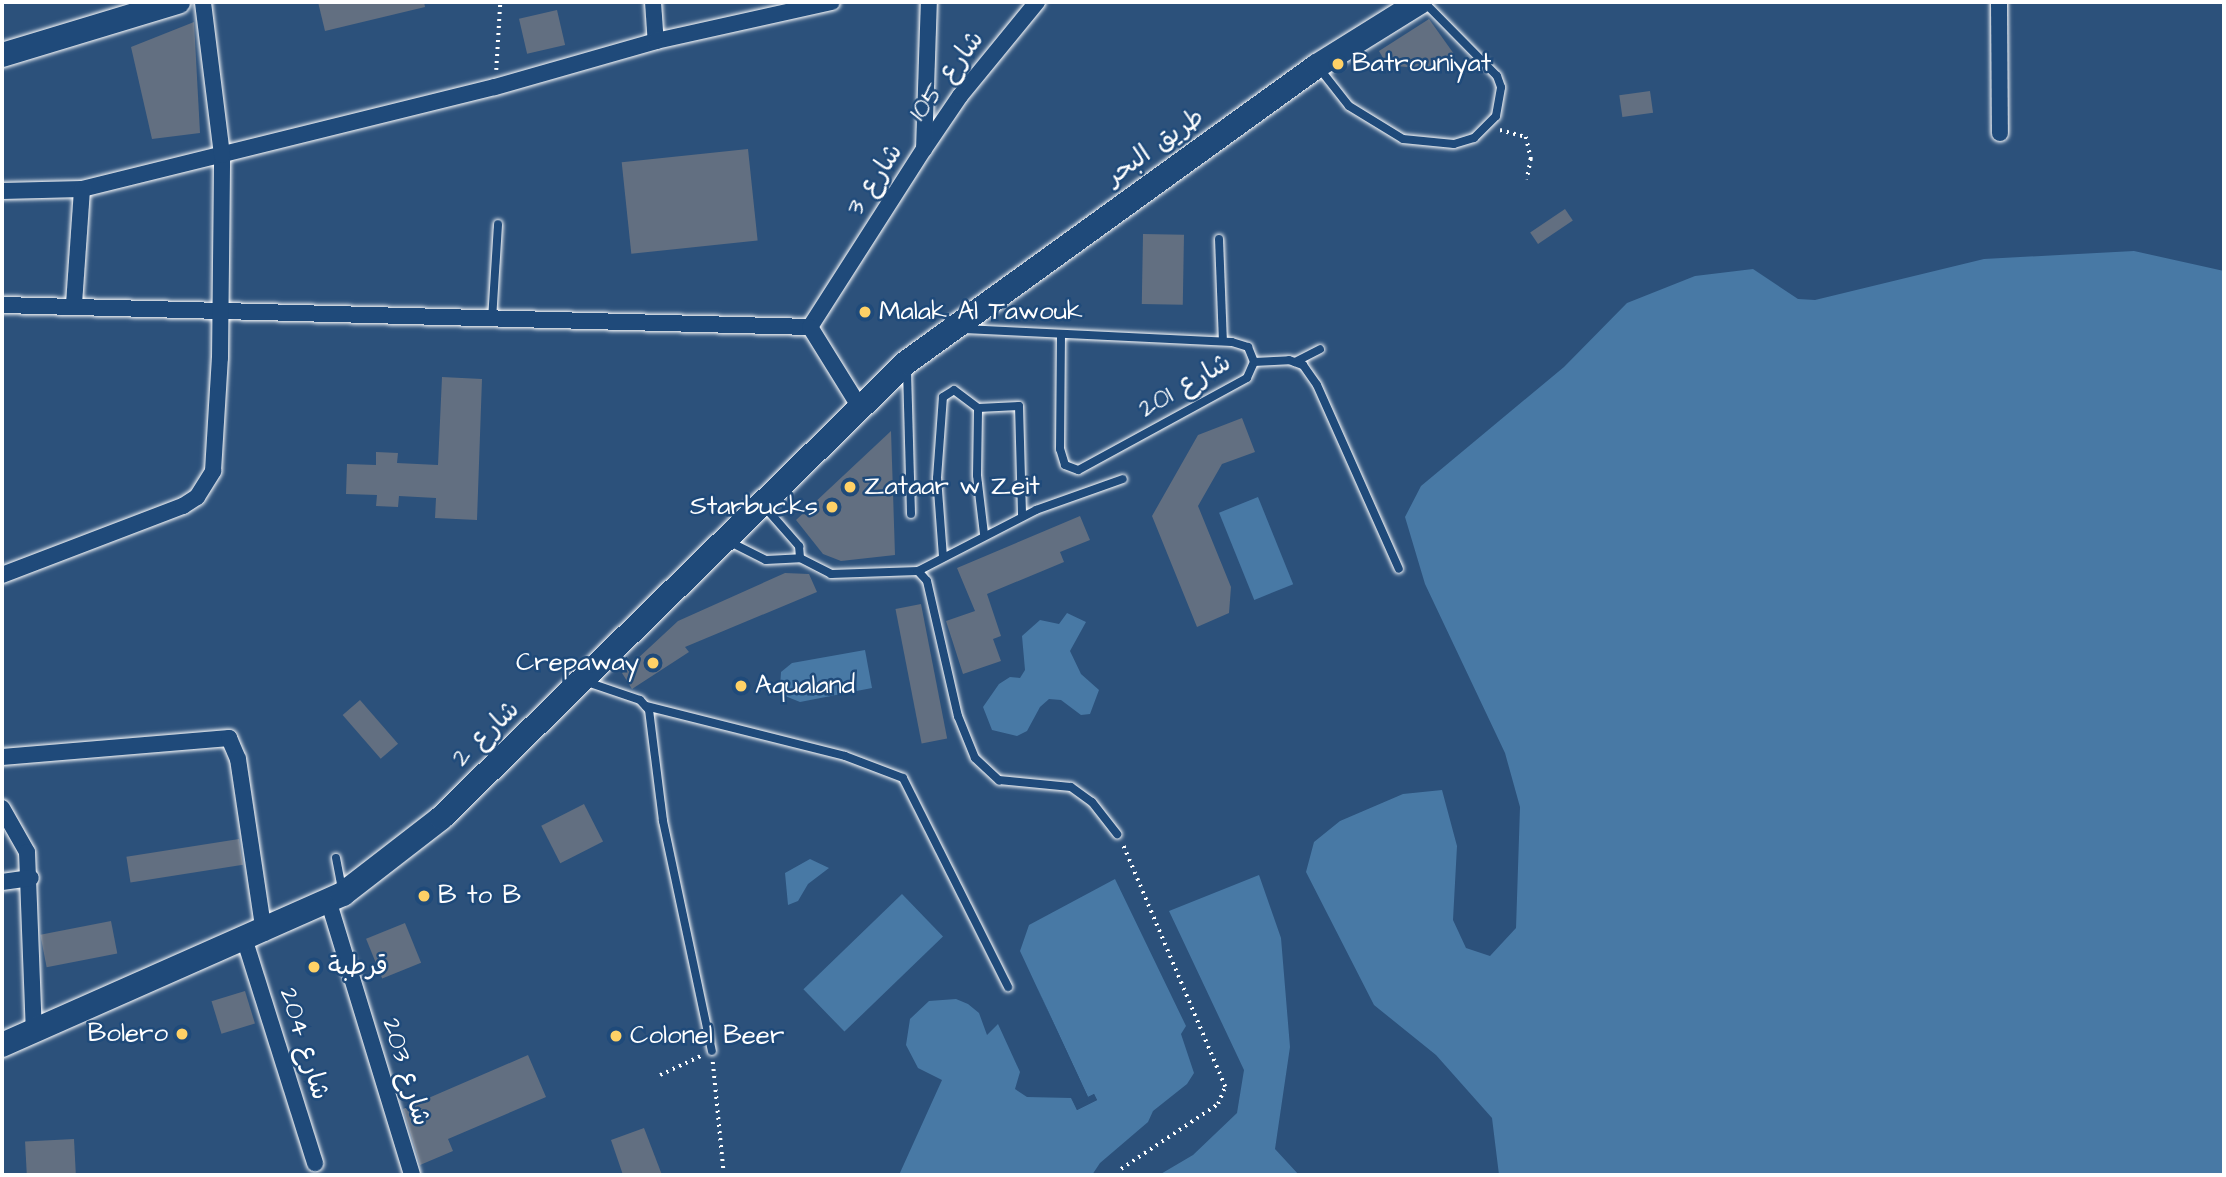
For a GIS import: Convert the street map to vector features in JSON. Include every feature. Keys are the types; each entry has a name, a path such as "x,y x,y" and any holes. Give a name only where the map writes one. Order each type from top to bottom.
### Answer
{"main road":[{"path":"2,55 178,2"},
{"name":"طريق البحر","path":"928,345 1317,66 1422,2"},
{"name":"شارع 2","path":"2,1045 254,937 336,898 441,818 584,681 760,502 859,406 928,345"}],"street":[{"path":"2,575 183,506 202,491 213,471 220,313 222,155 203,2"},
{"path":"653,2 656,41"},
{"path":"2,191 82,189 495,87 781,8 832,2"},
{"name":"شارع 3","path":"810,327 924,149 929,2"},
{"name":"شارع 105","path":"924,149 960,96 1037,2"},
{"path":"1999,2 2000,133"},
{"path":"74,304 82,189"},
{"path":"2,305 74,304 220,313 810,327 859,406"},
{"name":"شارع 204","path":"2,757 229,738 238,759 254,937 315,1163"},
{"path":"2,808 22,838 31,878 34,1031"},
{"path":"2,883 31,878"},
{"name":"شارع 203","path":"336,898 412,1175"}],"lane":[{"path":"1317,66 1349,106 1404,139 1454,144 1474,138 1489,127 1500,103 1497,76 1422,2"},
{"path":"492,320 498,224"},
{"path":"1219,239 1223,341"},
{"name":"شارع 201","path":"949,328 1061,336 1223,341 1248,347 1254,362 1247,378 1078,470 1065,465 1060,449 1061,336"},
{"path":"1295,362 1320,349"},
{"path":"907,362 911,514"},
{"path":"1254,362 1295,362 1303,365 1317,385 1399,569"},
{"path":"943,556 937,478 943,397 954,390 978,408 1019,406 1022,516"},
{"path":"978,408 977,475 984,534"},
{"path":"724,538 766,560 800,558 831,574 918,571 1022,516 1123,480"},
{"path":"760,502 799,546 800,558"},
{"path":"918,571 927,581 958,716 975,758 999,780 1071,787 1092,802 1117,835"},
{"path":"584,681 646,706 845,756 903,778 1008,987"},
{"path":"646,706 663,821 712,1051"},
{"path":"336,858 336,898"}],"path":[{"path":"495,87 500,2"},
{"path":"1489,127 1527,138 1531,159 1527,180"},
{"path":"1117,835 1225,1087 1218,1104 1121,1169"},
{"path":"660,1075 712,1051 724,1175"}],"water":[{"path":"2134,251 2224,271 2224,1175 1499,1175 1492,1118 1436,1055 1374,1005 1306,872 1314,842 1340,821 1403,794 1442,790 1457,846 1453,920 1466,948 1490,956 1516,928 1520,807 1505,753 1425,584 1405,517 1421,486 1564,367 1627,303 1695,276 1753,269 1798,299 1815,300 1984,259"},
{"path":"1258,497 1293,584 1254,600 1219,513"},
{"path":"1067,613 1086,622 1070,651 1081,674 1099,690 1090,714 1081,715 1061,700 1049,699 1040,707 1027,731 1017,736 992,730 983,707 999,684 1010,677 1020,678 1025,670 1022,636 1040,620 1059,624"},
{"path":"865,650 872,688 800,702 785,696 780,688 781,672 792,663"},
{"path":"810,859 829,868 808,884 798,901 788,905 785,873"},
{"path":"1259,875 1281,938 1290,1047 1275,1149 1299,1175 1159,1175 1193,1155 1237,1113 1244,1070 1169,911"},
{"path":"1115,879 1186,1026 1181,1034 1194,1073 1187,1084 1153,1111 1148,1122 1100,1163 1092,1175 899,1175 942,1080 918,1068 906,1045 910,1019 929,1001 956,999 968,1004 979,1013 987,1035 998,1024 1020,1072 1015,1089 1027,1097 1071,1098 1077,1110 1097,1100 1094,1094 1088,1097 1020,951 1029,925"},
{"path":"902,894 943,936 844,1032 803,989"}],"pier":[{"path":"1037,987 1088,1097 1094,1094 1097,1100 1077,1110 1070,1094 1078,1105 1088,1101"}],"building":[{"path":"318,2 424,2 425,7 325,31"},
{"path":"557,10 565,45 527,54 519,19"},
{"path":"1429,19 1454,54 1425,69 1387,65 1379,51"},
{"path":"194,22 200,133 152,139 131,47"},
{"path":"1650,91 1653,113 1622,117 1619,95"},
{"path":"748,149 758,240 631,254 622,162"},
{"path":"1565,209 1573,221 1538,244 1530,232"},
{"path":"1143,234 1184,235 1183,305 1142,304"},
{"path":"442,377 482,379 477,520 435,518 436,498 399,496 398,507 376,506 377,495 346,494 347,464 376,465 376,452 398,453 397,463 438,465"},
{"path":"1242,418 1255,452 1222,464 1198,506 1231,587 1229,613 1197,627 1152,516 1198,435"},
{"path":"891,431 895,555 841,561 823,554 796,520"},
{"path":"1080,516 1090,540 1060,552 1064,562 987,594 1001,636 993,639 1001,661 963,674 946,621 975,611 957,568"},
{"path":"785,573 809,574 817,592 685,647 689,652 632,689 622,673 678,621"},
{"path":"921,604 947,738 922,743 895,609"},
{"path":"360,700 398,744 381,759 343,715"},
{"path":"584,804 603,841 560,863 541,826"},
{"path":"239,839 243,865 130,883 126,857"},
{"path":"111,921 117,953 47,967 40,935"},
{"path":"405,923 421,963 382,979 366,939"},
{"path":"245,991 255,1024 221,1034 212,1001"},
{"path":"528,1055 546,1097 448,1139 453,1151 420,1165 403,1109"},
{"path":"644,1128 662,1175 623,1175 611,1140"},
{"path":"74,1139 76,1175 27,1175 25,1142"}],"place":[{"name":"Batrouniyat","path":"1338,64"},
{"name":"Malak Al Tawouk","path":"865,312"},
{"name":"Zataar w Zeit","path":"850,487"},
{"name":"Starbucks","path":"832,507"},
{"name":"Crepaway","path":"653,663"},
{"name":"Aqualand","path":"741,686"},
{"name":"B to B","path":"424,896"},
{"name":"قرطبة","path":"314,967"},
{"name":"Bolero","path":"182,1034"},
{"name":"Colonel Beer","path":"616,1036"}]}
